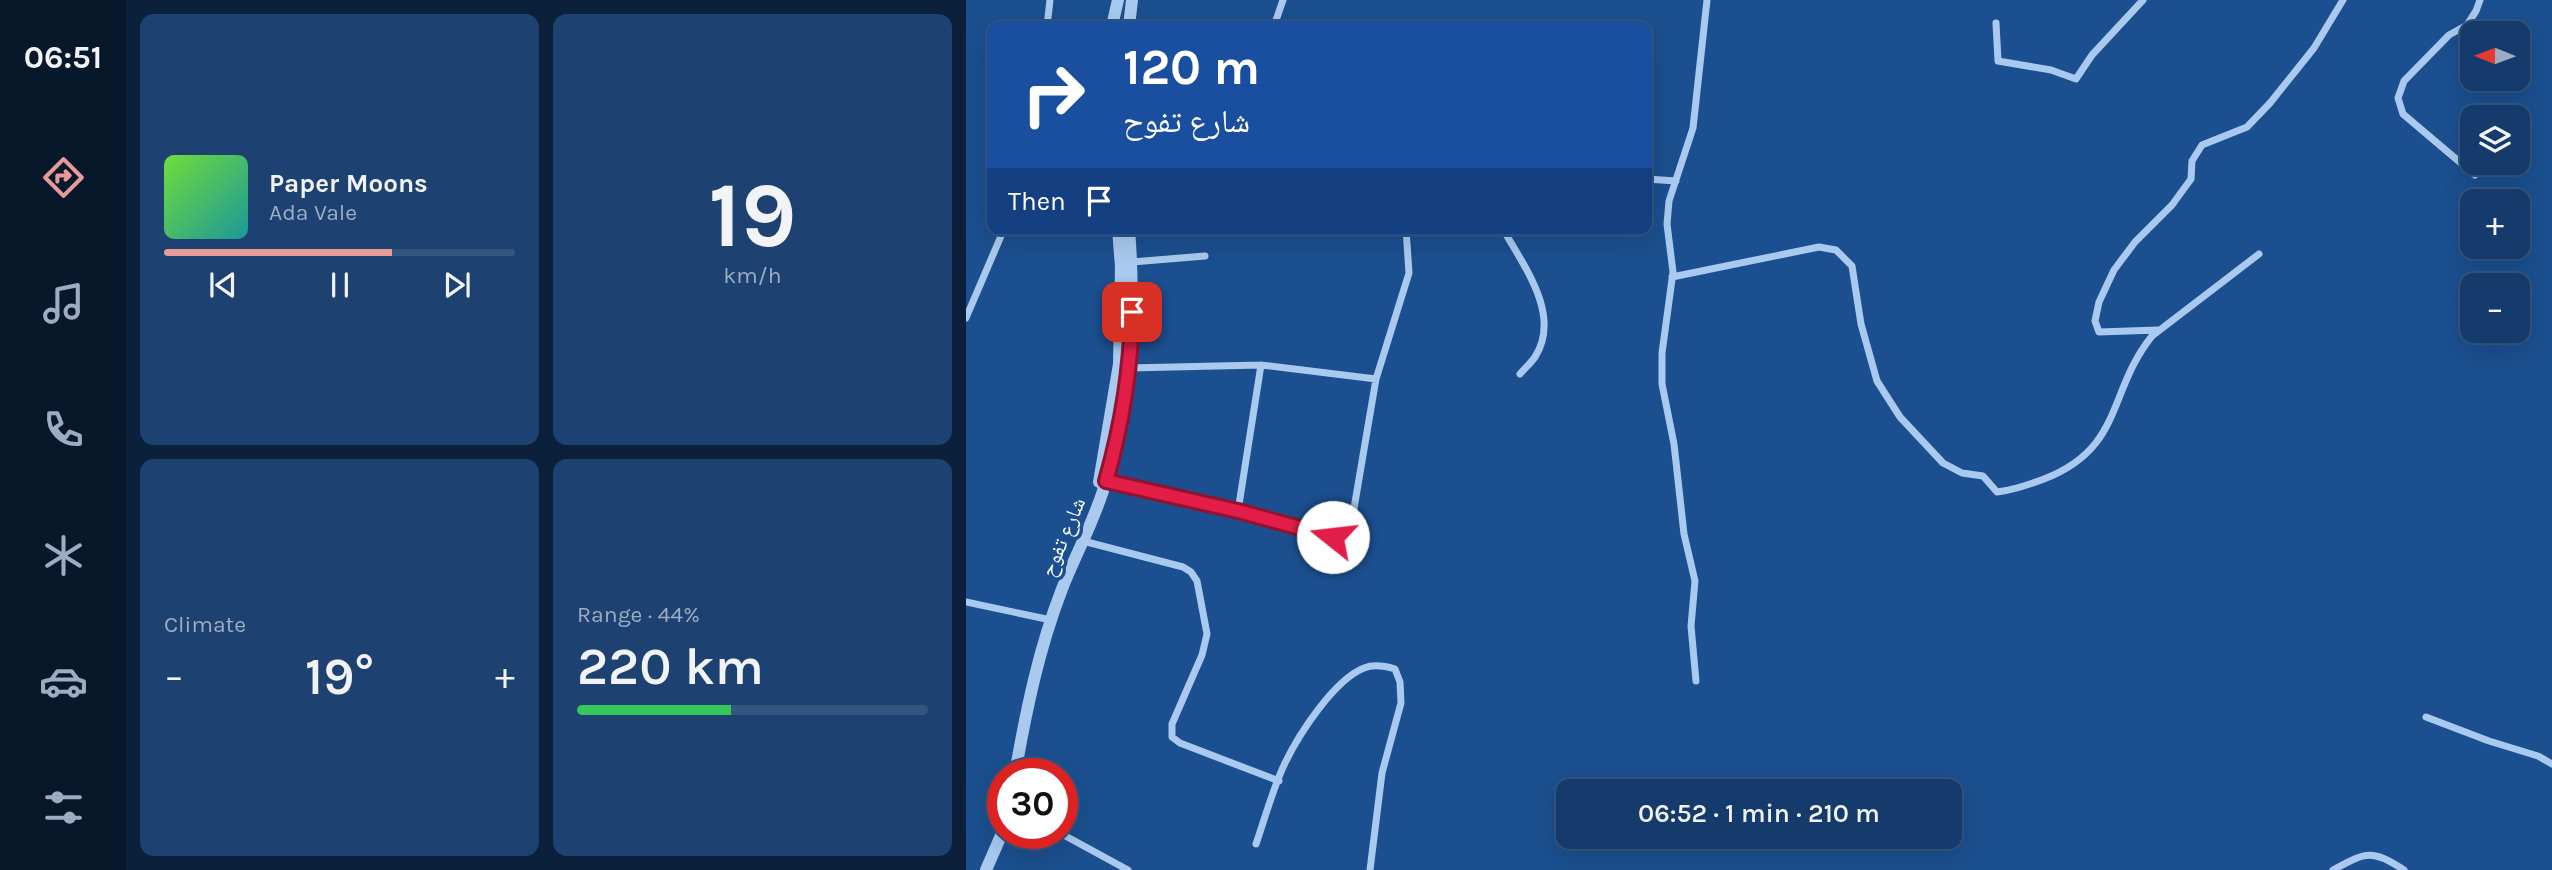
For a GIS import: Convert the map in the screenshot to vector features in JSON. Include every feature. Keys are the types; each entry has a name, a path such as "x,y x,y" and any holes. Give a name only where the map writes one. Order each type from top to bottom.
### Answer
{"street":[{"path":"1048,21 1050,0"},
{"path":"1113,21 1118,0"},
{"path":"1130,21 1132,0"},
{"path":"1276,21 1283,0"},
{"path":"1696,681 1691,626 1695,581 1684,534 1674,443 1662,384 1662,353 1672,277 1667,224 1669,201 1693,128 1707,0"},
{"path":"1996,23 1998,61 2051,70 2076,79 2092,55 2143,0"},
{"path":"2159,330 2099,332 2095,321 2099,302 2114,270 2135,242 2172,205 2191,179 2192,161 2202,145 2246,127 2270,103 2314,48 2343,0"},
{"path":"2460,163 2403,114 2398,98 2404,81 2449,35 2467,25 2480,0"},
{"path":"1652,179 1676,181"},
{"path":"966,318 1001,235"},
{"path":"1092,520 1119,364 1121,267 1118,235"},
{"name":"شارع تفوح","path":"1018,758 1038,663 1051,620 1106,481 1124,403 1129,368 1132,262 1130,235"},
{"path":"1106,481 1238,511 1333,537 1343,535 1351,526 1376,379 1409,273 1406,235"},
{"path":"1507,235 1528,270 1542,314 1542,340 1535,356 1520,374"},
{"path":"1672,277 1819,247 1842,254 1854,270 1861,324 1877,382 1900,417 1943,463 1962,473 1983,476 1997,492 2016,489 2059,473 2085,456 2104,430 2146,344 2159,330 2259,254"},
{"path":"1132,262 1205,256"},
{"path":"1129,368 1261,365 1376,379"},
{"path":"1238,511 1261,365"},
{"path":"1083,541 1183,567 1194,574 1206,625 1206,643 1171,725 1171,735 1180,743 1279,781"},
{"path":"966,602 1051,620"},
{"path":"1256,844 1285,763 1324,701 1350,676 1363,668 1379,666 1395,669 1400,682 1401,703 1382,773 1370,870"},
{"path":"2426,717 2538,756 2552,764"},
{"path":"1078,843 1128,870"},
{"path":"986,870 995,849"},
{"path":"2333,870 2364,854 2388,860 2404,870"}],"route":[{"path":"1132,312 1130,365 1106,481 1238,511 1333,537"}]}
